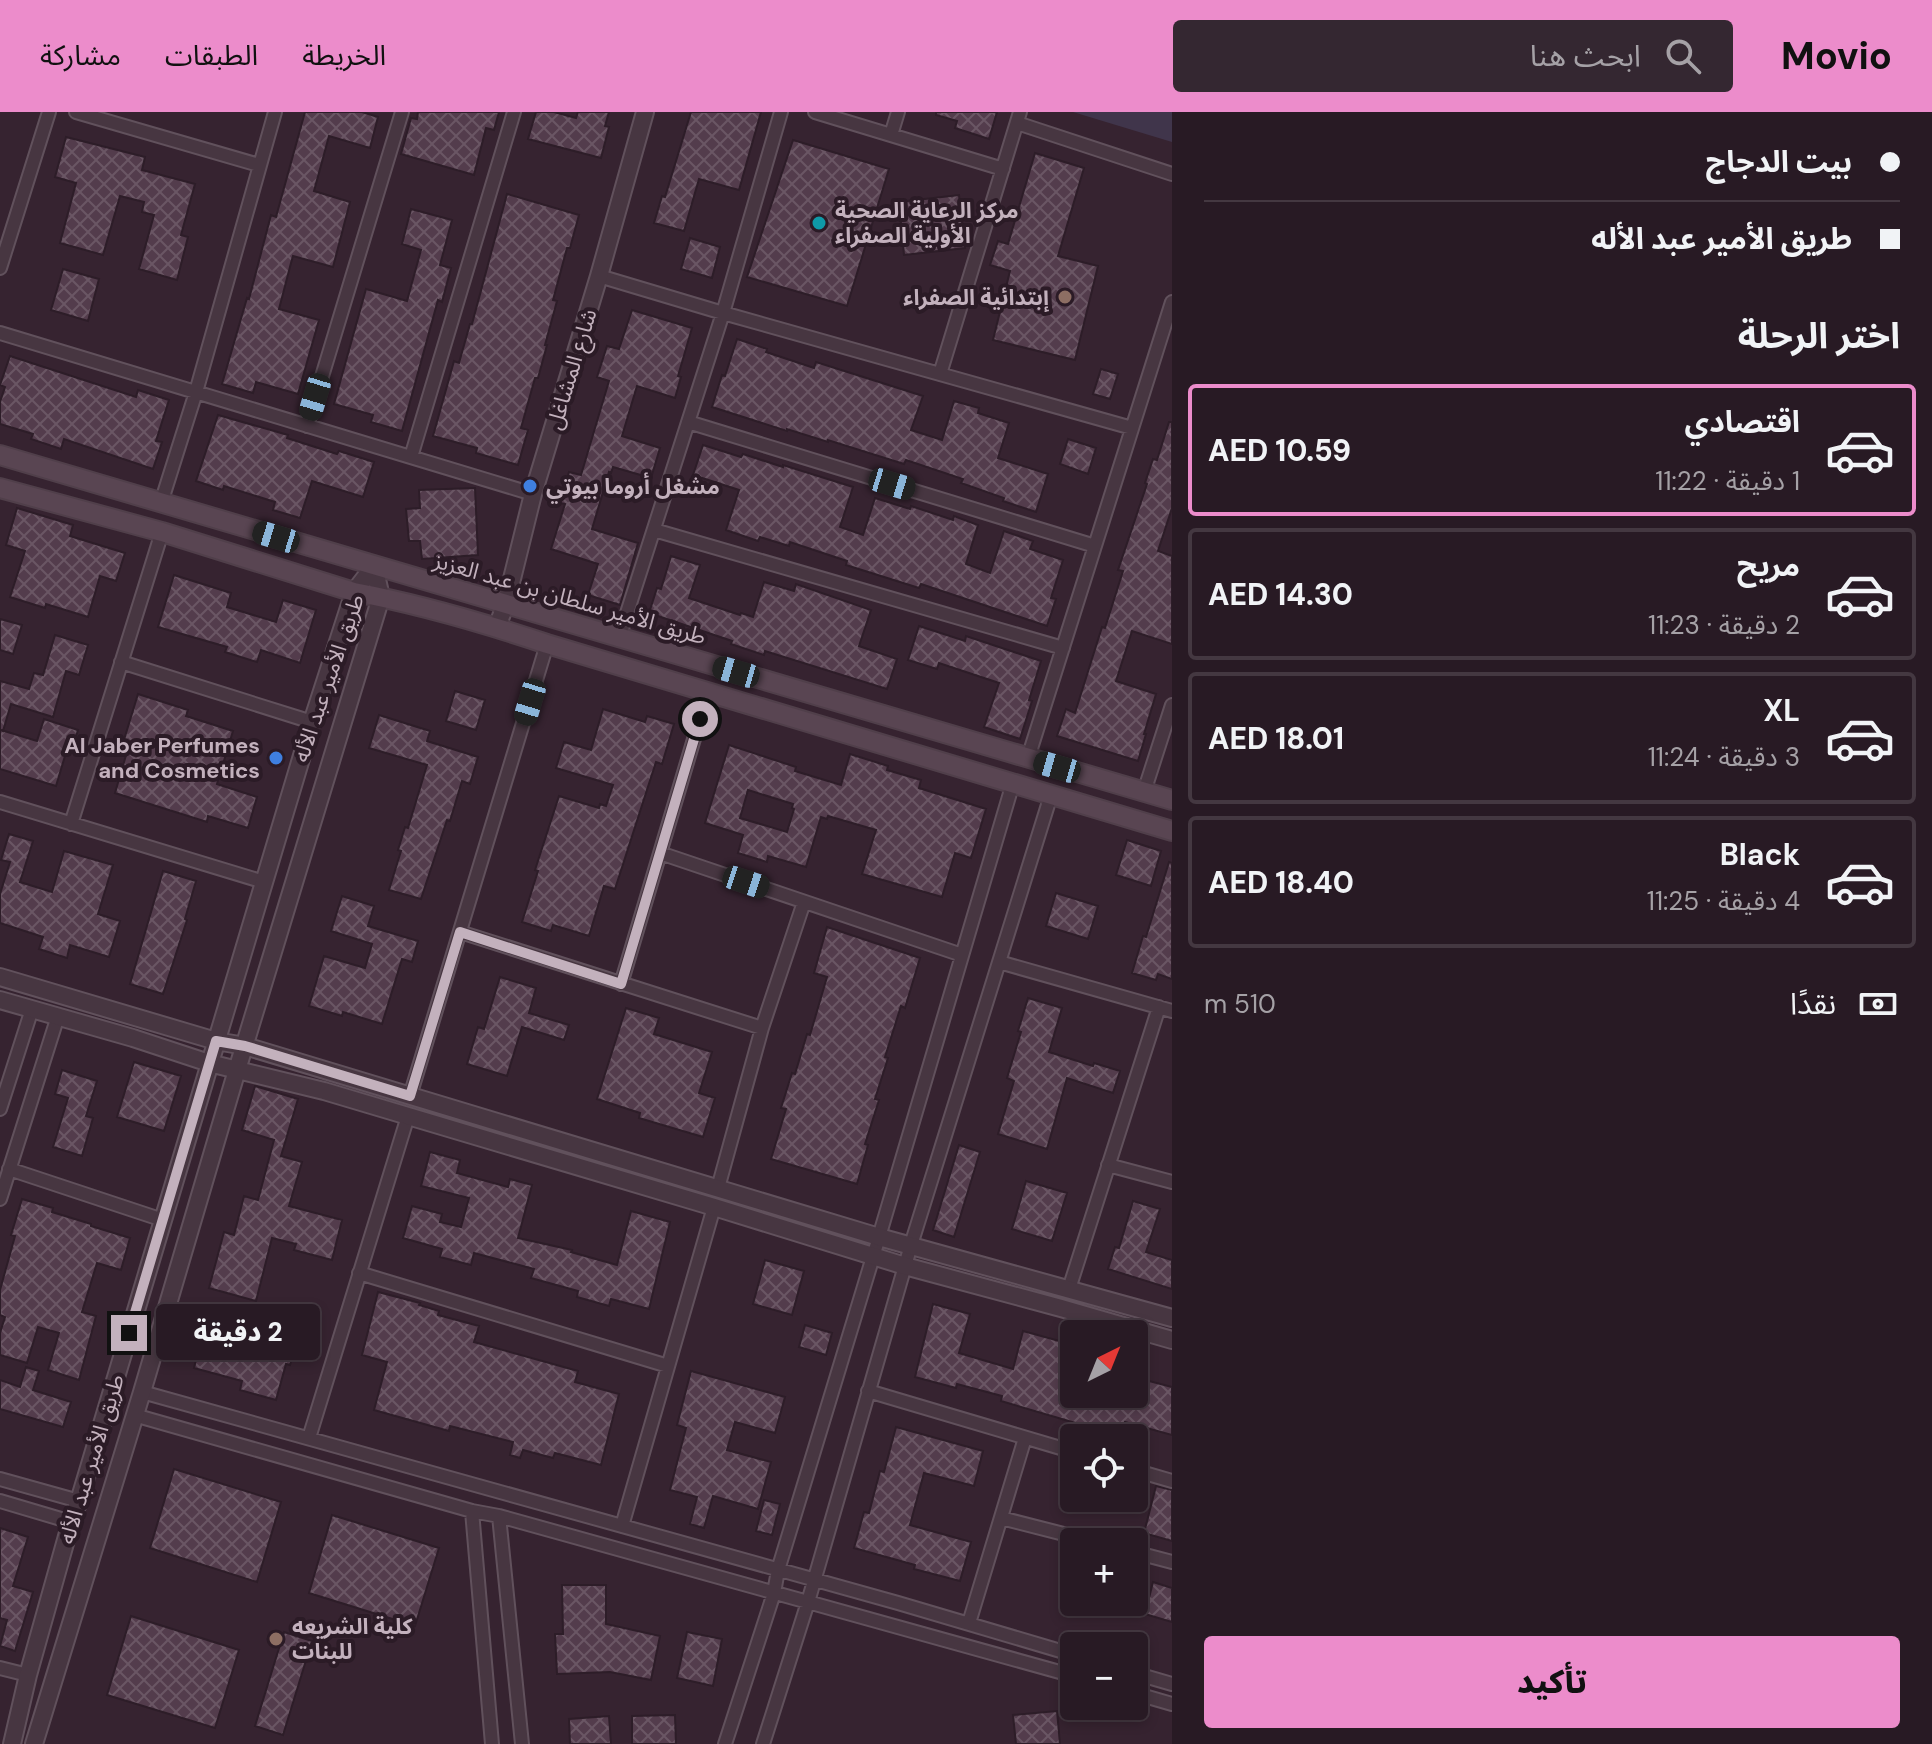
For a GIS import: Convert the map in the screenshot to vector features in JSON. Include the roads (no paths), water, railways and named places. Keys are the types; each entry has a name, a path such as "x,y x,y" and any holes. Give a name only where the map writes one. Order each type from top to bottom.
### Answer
{"main road":[{"name":"طريق الأمير سلطان بن عبد العزيز","path":"0,455 1172,800"},
{"path":"0,488 162,532 354,592 497,627 1172,831"}],"street":[{"path":"0,268 49,112"},
{"path":"76,112 259,165"},
{"path":"161,503 196,392 275,112"},
{"path":"307,426 402,112"},
{"path":"411,457 514,112"},
{"name":"شارع المشاغل","path":"497,627 645,112"},
{"path":"619,638 723,313 781,112"},
{"path":"815,112 1003,169"},
{"path":"891,135 898,112"},
{"path":"940,374 1018,118 1172,174"},
{"path":"0,215 15,220"},
{"path":"599,276 1132,428"},
{"path":"1028,758 1171,309"},
{"path":"0,333 533,494"},
{"path":"688,422 1095,546"},
{"path":"654,530 1063,648"},
{"path":"71,824 162,532"},
{"name":"طريق الأمير عبد الأله","path":"12,1744 71,1522 312,722 354,592 374,566"},
{"name":"طريق الأمير عبد الأله","path":"34,1744 381,597 374,566"},
{"path":"410,1096 547,644"},
{"path":"121,662 312,722"},
{"path":"621,984 708,692"},
{"path":"1144,792 1172,705"},
{"path":"725,1744 774,1593 778,1570 1013,783"},
{"path":"763,1744 808,1602 911,1245 1051,795"},
{"path":"0,802 264,882"},
{"path":"660,853 962,955"},
{"path":"718,1188 762,1028 804,902"},
{"path":"460,932 762,1028"},
{"path":"999,962 1165,1009 1108,1165 1069,1289"},
{"path":"0,977 216,1041 245,1046 879,1237 1172,1318"},
{"path":"0,1000 209,1063 324,1091 905,1266 1172,1340"},
{"path":"0,1109 32,1009"},
{"path":"0,1199 58,1016"},
{"path":"309,1438 408,1116"},
{"path":"1108,1165 1172,1182"},
{"path":"9,1169 163,1220"},
{"path":"622,1526 714,1207"},
{"path":"359,1273 668,1366"},
{"path":"868,1391 1060,1448"},
{"path":"142,1392 1060,1651"},
{"path":"134,1415 1060,1672"},
{"path":"969,1623 1025,1438"},
{"path":"1148,1474 1172,1481"},
{"path":"0,1479 79,1501"},
{"path":"0,1501 71,1522"},
{"path":"472,1511 492,1744"},
{"path":"499,1516 522,1744"},
{"path":"1001,1518 1060,1533"},
{"path":"1148,1556 1172,1562"},
{"path":"0,1668 28,1675"},
{"path":"1148,1677 1172,1684"},
{"path":"1148,1697 1172,1704"}],"place":[{"name":"مركز الرعاية الصحية الأولية الصفراء","path":"819,223"},
{"name":"إبتدائية الصفراء","path":"1065,297"},
{"name":"مشغل أروما بيوتي","path":"530,486"},
{"name":"Al Jaber Perfumes and Cosmetics","path":"276,758"},
{"name":"كلية الشريعه للبنات","path":"276,1639"}]}
